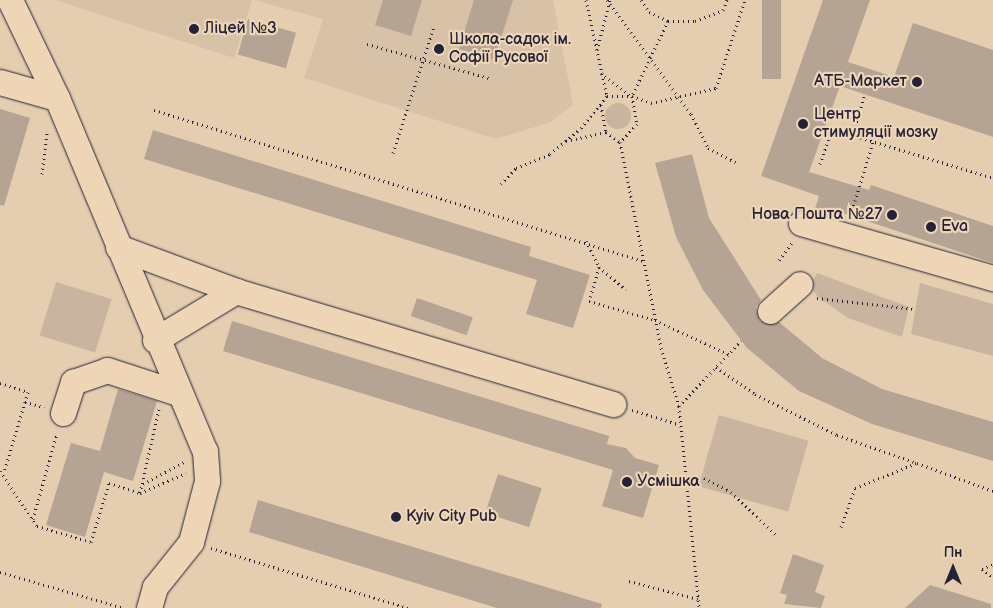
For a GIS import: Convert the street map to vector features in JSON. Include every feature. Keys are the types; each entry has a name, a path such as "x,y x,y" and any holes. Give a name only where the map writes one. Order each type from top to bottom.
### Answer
{"street":[{"path":"10,0 57,98 155,340 171,391 206,458 191,542 155,587 149,608"},
{"path":"0,82 57,98"},
{"path":"801,223 993,278"},
{"path":"118,247 236,291 612,404"},
{"path":"155,340 236,291"},
{"path":"770,312 806,291"},
{"path":"63,413 73,382 107,370 171,391"}],"path":[{"path":"501,184 516,168 550,154 600,105 606,96 586,0"},
{"path":"641,0 649,12 668,22 695,22 723,10 727,0"},
{"path":"601,73 632,96 651,103 716,88 745,0"},
{"path":"596,53 609,1"},
{"path":"609,1 691,114 708,148 736,162"},
{"path":"620,142 637,124 632,96 668,22"},
{"path":"393,153 434,26"},
{"path":"367,44 489,78"},
{"path":"852,136 866,94"},
{"path":"606,96 632,96"},
{"path":"600,105 606,132 620,142 655,320 679,406 678,424 699,608"},
{"path":"154,110 586,241 644,261"},
{"path":"42,174 48,123"},
{"path":"820,164 832,129 993,178"},
{"path":"565,141 606,132"},
{"path":"855,201 873,142"},
{"path":"586,241 600,267 626,290"},
{"path":"600,267 590,301 655,320 728,354"},
{"path":"806,291 915,310"},
{"path":"679,406 741,341"},
{"path":"716,367 755,394 838,435 993,491"},
{"path":"0,383 28,392 2,471 37,526 91,542 109,483 140,493 206,458"},
{"path":"140,493 171,391"},
{"path":"612,404 678,424"},
{"path":"33,519 63,413"},
{"path":"143,484 206,458"},
{"path":"841,527 855,488 916,463"},
{"path":"684,477 704,478 731,492 776,535"},
{"path":"191,542 409,608"},
{"path":"993,564 982,569 993,577"},
{"path":"0,572 124,608"},
{"path":"629,581 698,599"}],"shaded area":[{"name":"Ліцей №3","path":"55,0 252,0 234,58"},
{"name":"Школа-садок ім. Софії Русової","path":"254,0 553,0 573,104 551,122 496,139 304,78 323,19"},
{"path":"618,103 627,107 631,116 627,125 618,129 609,125 605,116 609,107"},
{"path":"817,273 909,307 902,337 848,318 818,297 810,286"},
{"path":"56,282 111,299 95,353 40,336"},
{"path":"920,283 993,304 993,356 911,334"},
{"path":"719,415 808,441 788,512 699,486"}],"building":[{"path":"383,0 422,0 411,36 375,25"},
{"path":"474,0 513,0 494,60 459,49"},
{"path":"762,0 781,0 781,79 762,79"},
{"path":"823,0 870,0 848,62 894,77 913,23 993,50 993,137 840,86 809,172 869,190 871,185 993,226 993,263 840,212 838,219 814,212 819,196 761,176"},
{"path":"248,19 296,33 286,68 238,55"},
{"path":"0,109 30,118 4,206 0,205"},
{"path":"153,130 531,247 529,256 590,275 573,328 526,314 537,280 144,159"},
{"path":"692,154 709,218 761,300 756,307 760,321 779,322 822,358 882,389 993,422 993,461 872,424 799,391 747,348 703,290 676,237 655,163"},
{"path":"417,298 473,317 467,335 411,316"},
{"path":"232,321 609,436 607,444 626,448 635,458 659,465 643,518 602,506 613,470 223,351"},
{"path":"118,389 157,401 133,481 104,472 85,537 46,525 71,443 100,451"},
{"path":"498,474 542,488 529,527 485,513"},
{"path":"258,500 602,604 601,608 497,608 249,532"},
{"path":"793,554 824,565 815,592 825,596 821,608 784,604 787,595 780,593"},
{"path":"930,585 991,604 991,608 905,608"}],"place":[{"name":"Ліцей №3","path":"194,29"},
{"name":"Школа-садок ім. Софії Русової","path":"439,49"},
{"name":"АТБ-Маркет","path":"917,82"},
{"name":"Центр стимуляції мозку","path":"803,124"},
{"name":"Нова Пошта №27","path":"892,215"},
{"name":"Eva","path":"931,227"},
{"name":"Усмішка","path":"627,482"},
{"name":"Kyiv City Pub","path":"396,517"}]}
